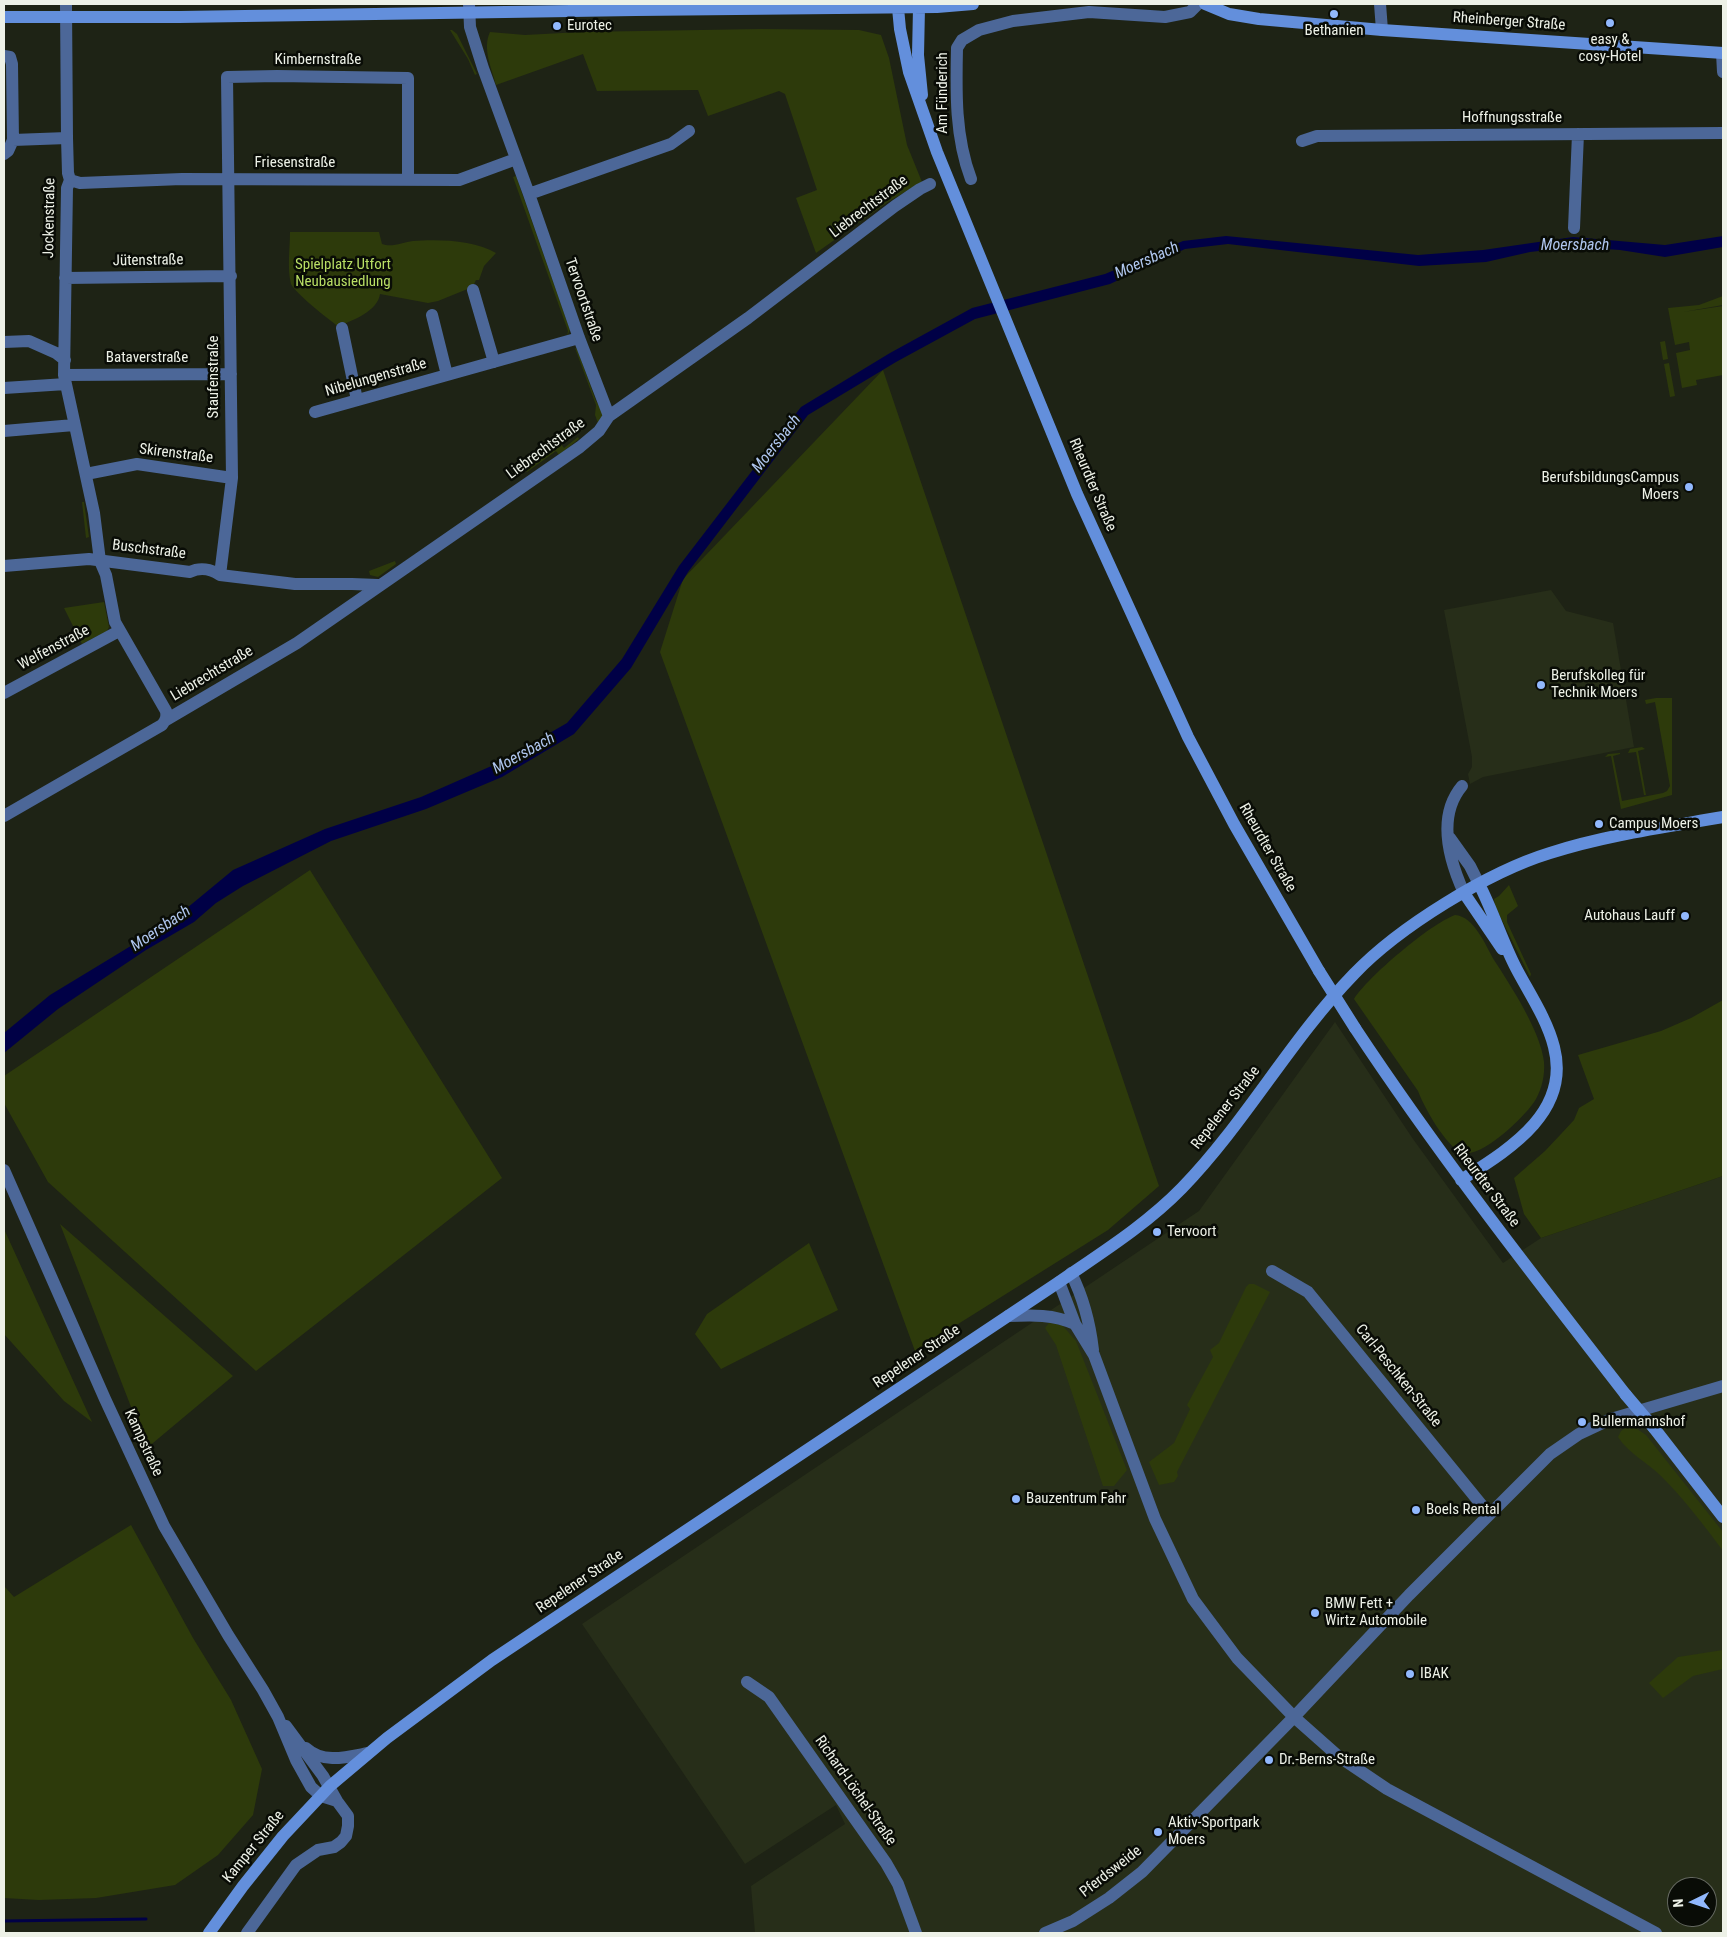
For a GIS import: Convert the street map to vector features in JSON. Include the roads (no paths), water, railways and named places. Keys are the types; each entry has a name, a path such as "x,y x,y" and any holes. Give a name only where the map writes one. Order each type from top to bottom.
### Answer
{"main road":[{"path":"4,17 469,8 919,8 973,4"},
{"name":"Rheinberger Straße","path":"1205,4 1230,14 1249,17 1382,30 1723,53"},
{"name":"Rheurdter Straße","path":"898,8 900,29 909,72 937,152 987,277 1082,504 1188,737 1234,824 1319,971 1405,1103 1461,1180 1626,1395 1723,1517"},
{"name":"Rheurdter Straße","path":"919,8 918,55 924,115"},
{"name":"Repelener Straße","path":"325,1791 368,1753 492,1660 1008,1316 1148,1220 1184,1186 1235,1126 1316,1016 1354,973 1409,928 1479,884 1549,853 1598,840 1723,817"},
{"path":"1461,1180 1509,1150 1539,1118 1554,1092 1557,1077 1554,1047 1548,1029 1514,965 1479,884"},
{"path":"1464,893 1514,965"},
{"name":"Kamper Straße","path":"209,1933 283,1836 325,1791"}],"street":[{"name":"Jockenstraße","path":"66,4 66,138 70,180 67,188 65,380 94,513 100,560 106,575 112,610 119,632 166,711 166,718"},
{"name":"Am Fünderich","path":"971,179 959,139 957,48 962,40 979,30 1013,21 1088,12 1165,17 1190,12 1198,4"},
{"path":"1380,4 1382,30"},
{"name":"Tervoortstraße","path":"469,8 470,27 483,68 579,338 609,416"},
{"path":"1723,53 1723,72"},
{"path":"4,56 10,57 12,64 13,140 8,151 4,154"},
{"name":"Kimbernstraße","path":"228,179 227,77 277,76 408,78 408,180"},
{"path":"529,194 670,144 689,131"},
{"name":"Hoffnungsstraße","path":"1302,141 1316,136 1723,133"},
{"path":"1574,228 1578,134"},
{"path":"13,140 66,138"},
{"name":"Friesenstraße","path":"70,180 80,182 228,179 460,180 516,159"},
{"name":"Staufenstraße","path":"220,575 232,478 231,276 228,237 228,179"},
{"name":"Liebrechtstraße","path":"4,816 114,751 122,749 166,718 297,643 378,585 580,447 599,431 609,416 748,318 895,206 930,184"},
{"name":"Jütenstraße","path":"65,278 231,276"},
{"path":"474,290 494,362"},
{"name":"Nibelungenstraße","path":"432,315 447,375"},
{"path":"342,328 357,400"},
{"name":"Nibelungenstraße","path":"315,412 579,338"},
{"path":"4,342 30,341 56,353 65,360"},
{"name":"Bataverstraße","path":"65,380 231,374"},
{"path":"4,388 65,380"},
{"path":"4,430 74,425"},
{"name":"Skirenstraße","path":"86,474 138,464 232,478"},
{"name":"Buschstraße","path":"4,566 89,559 190,572 196,569 213,570 220,575 295,584 378,585"},
{"name":"Welfenstraße","path":"4,692 119,632"},
{"path":"1462,786 1450,803 1448,836 1456,874 1464,893"},
{"path":"1448,836 1470,866 1479,884"},
{"name":"Kampstraße","path":"4,1170 105,1399 164,1526 278,1717 296,1760 311,1786 325,1791"},
{"name":"Carl-Peschken-Straße","path":"1272,1271 1308,1292 1489,1514"},
{"path":"1072,1273 1091,1333 1094,1355"},
{"path":"1058,1282 1075,1324 1094,1355 1155,1519 1193,1599 1236,1658 1294,1718 1338,1756 1387,1789 1656,1933"},
{"path":"1008,1316 1046,1315 1063,1318 1075,1324"},
{"path":"1294,1718 1403,1601 1550,1454 1579,1434 1611,1419 1723,1386"},
{"name":"Richard-Löchel-Straße","path":"747,1682 769,1697 886,1862 898,1884 916,1933"},
{"name":"Kampstraße","path":"278,1717 313,1754 339,1758 368,1753"},
{"name":"Pferdsweide","path":"1045,1933 1073,1921 1109,1898 1142,1872 1294,1718"},
{"name":"Kampstraße","path":"296,1738 325,1791"},
{"path":"247,1933 296,1865 318,1850 334,1847 346,1836 348,1816 336,1800 325,1791"}],"water":[{"name":"Moersbach","path":"1226,236 1418,255 1483,250 1573,237 1665,245 1723,236 1723,247 1665,257 1620,250 1575,247 1530,252 1486,262 1419,266 1228,244 1185,249 1110,284 975,319 896,362 808,415 688,572 631,668 574,734 502,777 426,809 331,841 243,886 216,903 194,922 146,950 58,1009 4,1053 4,1033 50,995 139,941 187,908 233,870 325,829 421,797 496,764 567,723 622,659 679,566 801,407 890,353 972,308 1105,274 1183,241"}],"waterway":[{"path":"4,1921 146,1919"}],"place":[{"name":"Bethanien","path":"1334,14"},
{"name":"easy & cosy-Hotel","path":"1610,23"},
{"name":"Eurotec","path":"557,26"},
{"name":"BerufsbildungsCampus Moers","path":"1689,487"},
{"name":"Berufskolleg für Technik Moers","path":"1541,685"},
{"name":"Campus Moers","path":"1599,824"},
{"name":"Autohaus Lauff","path":"1685,916"},
{"name":"Tervoort","path":"1157,1232"},
{"name":"Bullermannshof","path":"1582,1422"},
{"name":"Bauzentrum Fahr","path":"1016,1499"},
{"name":"Boels Rental","path":"1416,1510"},
{"name":"BMW Fett + Wirtz Automobile","path":"1315,1613"},
{"name":"IBAK","path":"1410,1674"},
{"name":"Dr.-Berns-Straße","path":"1269,1760"},
{"name":"Aktiv-Sportpark Moers","path":"1158,1832"}],"park label":[{"name":"Spielplatz Utfort Neubausiedlung","path":"343,274"}]}
